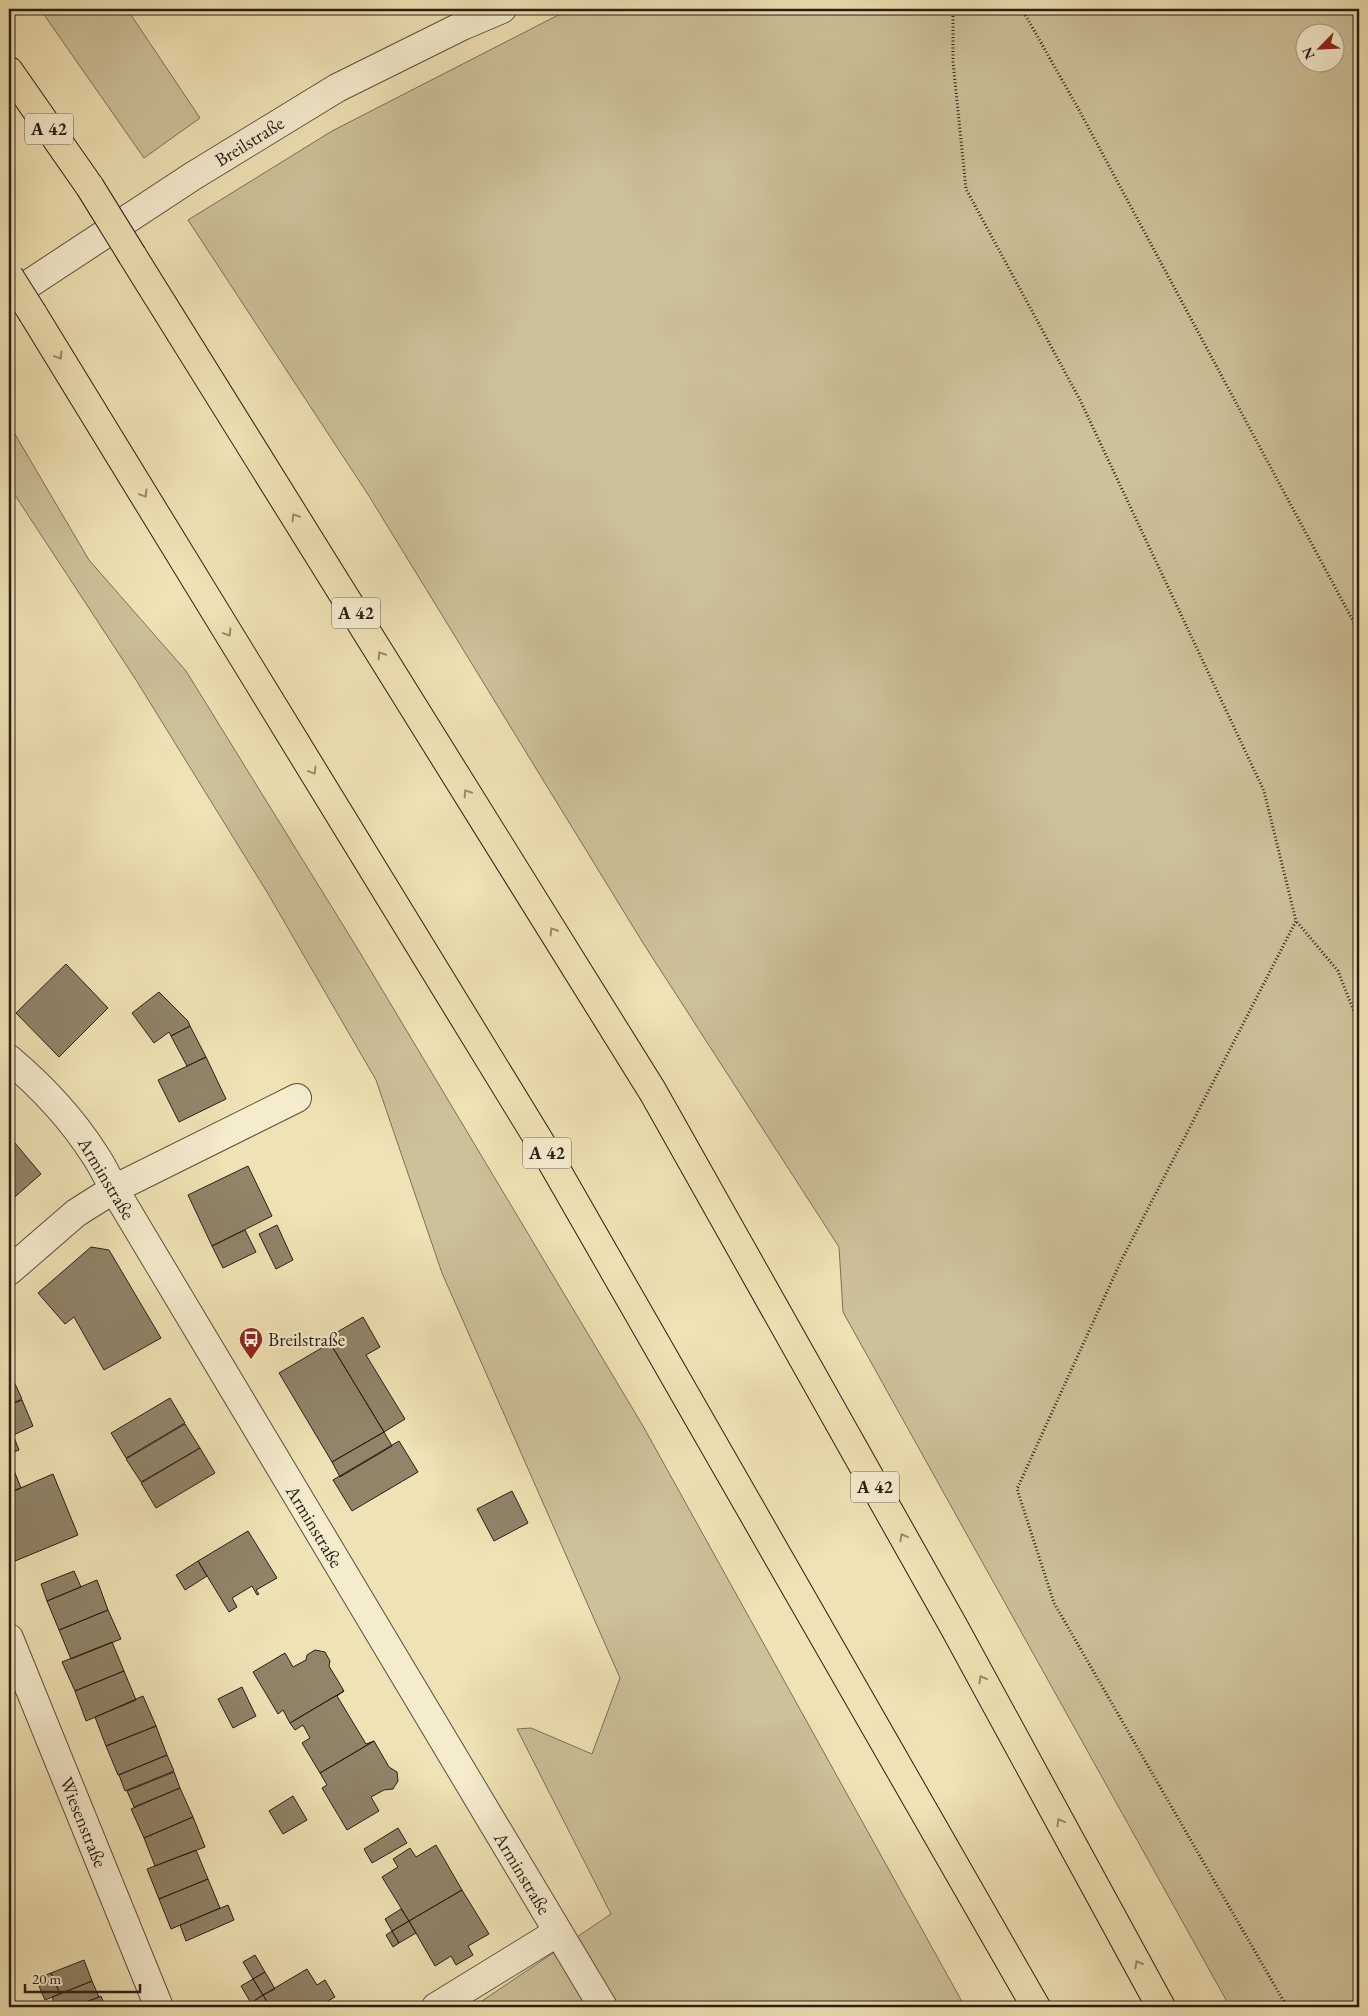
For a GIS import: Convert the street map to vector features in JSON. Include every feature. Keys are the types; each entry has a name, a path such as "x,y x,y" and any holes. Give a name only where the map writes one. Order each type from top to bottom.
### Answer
{"highway":[{"name":"A 42","path":"9,70 90,187 653,1092 954,1627 1161,2007"},
{"name":"A 42","path":"9,276 545,1150 1036,2007"}],"street":[{"name":"Breilstraße","path":"9,297 193,176 337,88 462,26 502,9"},
{"name":"Arminstraße","path":"9,1059 28,1075 81,1135 96,1156 603,2007"},
{"path":"9,1271 76,1213 114,1189 296,1098"},
{"name":"Wiesenstraße","path":"9,1638 159,2007"},
{"path":"436,2007 558,1932"}],"path":[{"path":"953,9 954,62 966,190 1080,400 1264,791 1296,921 1338,971 1359,1024"},
{"path":"1022,9 1083,118 1359,632"},
{"path":"1288,2007 1054,1603 1017,1489 1121,1261 1296,921"}],"shaded area":[{"path":"40,9 127,9 200,118 144,158"},
{"path":"570,9 1359,9 1359,2007 1230,2007 843,1312 839,1247 643,943 369,496 188,220 332,131"},
{"path":"9,424 89,560 186,671 359,951 643,1426 965,2007 473,2007 611,1914 517,1729 531,1728 592,1754 620,1678 442,1273 376,1080 267,892 136,680 9,486"}],"building":[{"path":"66,964 108,1008 59,1057 16,1013"},
{"path":"159,992 188,1021 190,1026 171,1036 169,1032 154,1043 132,1013"},
{"path":"190,1026 206,1057 187,1066 171,1036"},
{"path":"206,1057 226,1099 179,1122 158,1080"},
{"path":"9,1136 41,1174 9,1202"},
{"path":"248,1166 272,1216 212,1246 188,1195"},
{"path":"277,1225 293,1260 276,1269 259,1234"},
{"path":"245,1230 256,1252 223,1268 212,1246"},
{"path":"91,1247 109,1250 161,1338 104,1370 74,1317 65,1324 38,1293"},
{"path":"363,1317 380,1347 366,1355 405,1419 384,1432 327,1338"},
{"path":"330,1343 384,1432 332,1462 279,1373"},
{"path":"9,1373 22,1399 9,1405"},
{"path":"170,1398 185,1423 126,1458 111,1433"},
{"path":"22,1400 33,1426 9,1437 9,1405"},
{"path":"185,1424 200,1448 141,1482 126,1459"},
{"path":"384,1432 392,1446 340,1477 332,1462"},
{"path":"13,1435 19,1450 9,1454 9,1437"},
{"path":"399,1441 418,1472 352,1511 333,1480"},
{"path":"200,1448 215,1473 156,1508 141,1483"},
{"path":"9,1458 21,1488 9,1493"},
{"path":"53,1474 78,1535 15,1561 9,1547 9,1493"},
{"path":"512,1491 528,1523 494,1541 477,1509"},
{"path":"248,1531 277,1578 256,1590 259,1594 257,1595 252,1586 232,1598 237,1607 229,1612 198,1561"},
{"path":"198,1561 207,1576 185,1590 176,1575"},
{"path":"74,1571 81,1587 47,1601 41,1584"},
{"path":"97,1580 108,1610 59,1630 47,1601"},
{"path":"108,1610 121,1639 71,1659 59,1630"},
{"path":"112,1642 124,1671 75,1691 62,1662"},
{"path":"315,1650 325,1652 330,1661 329,1666 344,1691 290,1723 283,1710 278,1714 253,1672 285,1653 293,1667 306,1660 307,1655"},
{"path":"124,1671 136,1700 86,1721 75,1691"},
{"path":"242,1687 256,1716 233,1728 218,1699"},
{"path":"344,1691 337,1696 366,1744 374,1741 320,1773 302,1743 310,1738 303,1725 295,1730 290,1723"},
{"path":"143,1696 156,1726 106,1746 95,1717"},
{"path":"156,1726 167,1755 118,1775 106,1746"},
{"path":"374,1741 389,1767 397,1772 398,1781 393,1789 384,1790 371,1797 379,1811 347,1830 322,1788 327,1785 320,1773"},
{"path":"167,1755 174,1771 125,1791 119,1775"},
{"path":"174,1772 180,1788 134,1807 127,1791"},
{"path":"180,1788 193,1817 144,1838 131,1809"},
{"path":"293,1796 307,1820 283,1834 269,1811"},
{"path":"193,1817 205,1847 155,1866 144,1838"},
{"path":"398,1828 407,1843 372,1863 364,1849"},
{"path":"436,1845 462,1890 409,1921 382,1877 398,1867 393,1859 410,1848 416,1857"},
{"path":"196,1850 208,1879 159,1899 147,1869"},
{"path":"208,1879 220,1908 171,1929 159,1899"},
{"path":"462,1890 489,1934 468,1946 473,1955 456,1965 451,1956 435,1966 409,1921"},
{"path":"228,1905 234,1920 186,1941 180,1925"},
{"path":"401,1909 409,1921 392,1931 385,1919"},
{"path":"409,1921 416,1933 399,1943 392,1931"},
{"path":"392,1931 399,1943 393,1947 386,1935"},
{"path":"255,1955 265,1972 253,1979 243,1962"},
{"path":"84,1960 92,1981 60,1994 51,1973"},
{"path":"307,1969 317,1985 325,1980 335,1997 326,2002 330,2007 270,2007 263,1995"},
{"path":"265,1972 275,1989 263,1995 253,1979"},
{"path":"51,1973 60,1994 45,2000 36,1979"},
{"path":"253,1979 263,1995 251,2003 241,1986"},
{"path":"92,1981 99,1997 73,2007 56,2007 52,1997"},
{"path":"263,1995 270,2007 243,2007 251,2003"},
{"path":"101,1996 105,2007 73,2007 99,1997"}],"place":[{"name":"Breilstraße","path":"251,1360"}]}
